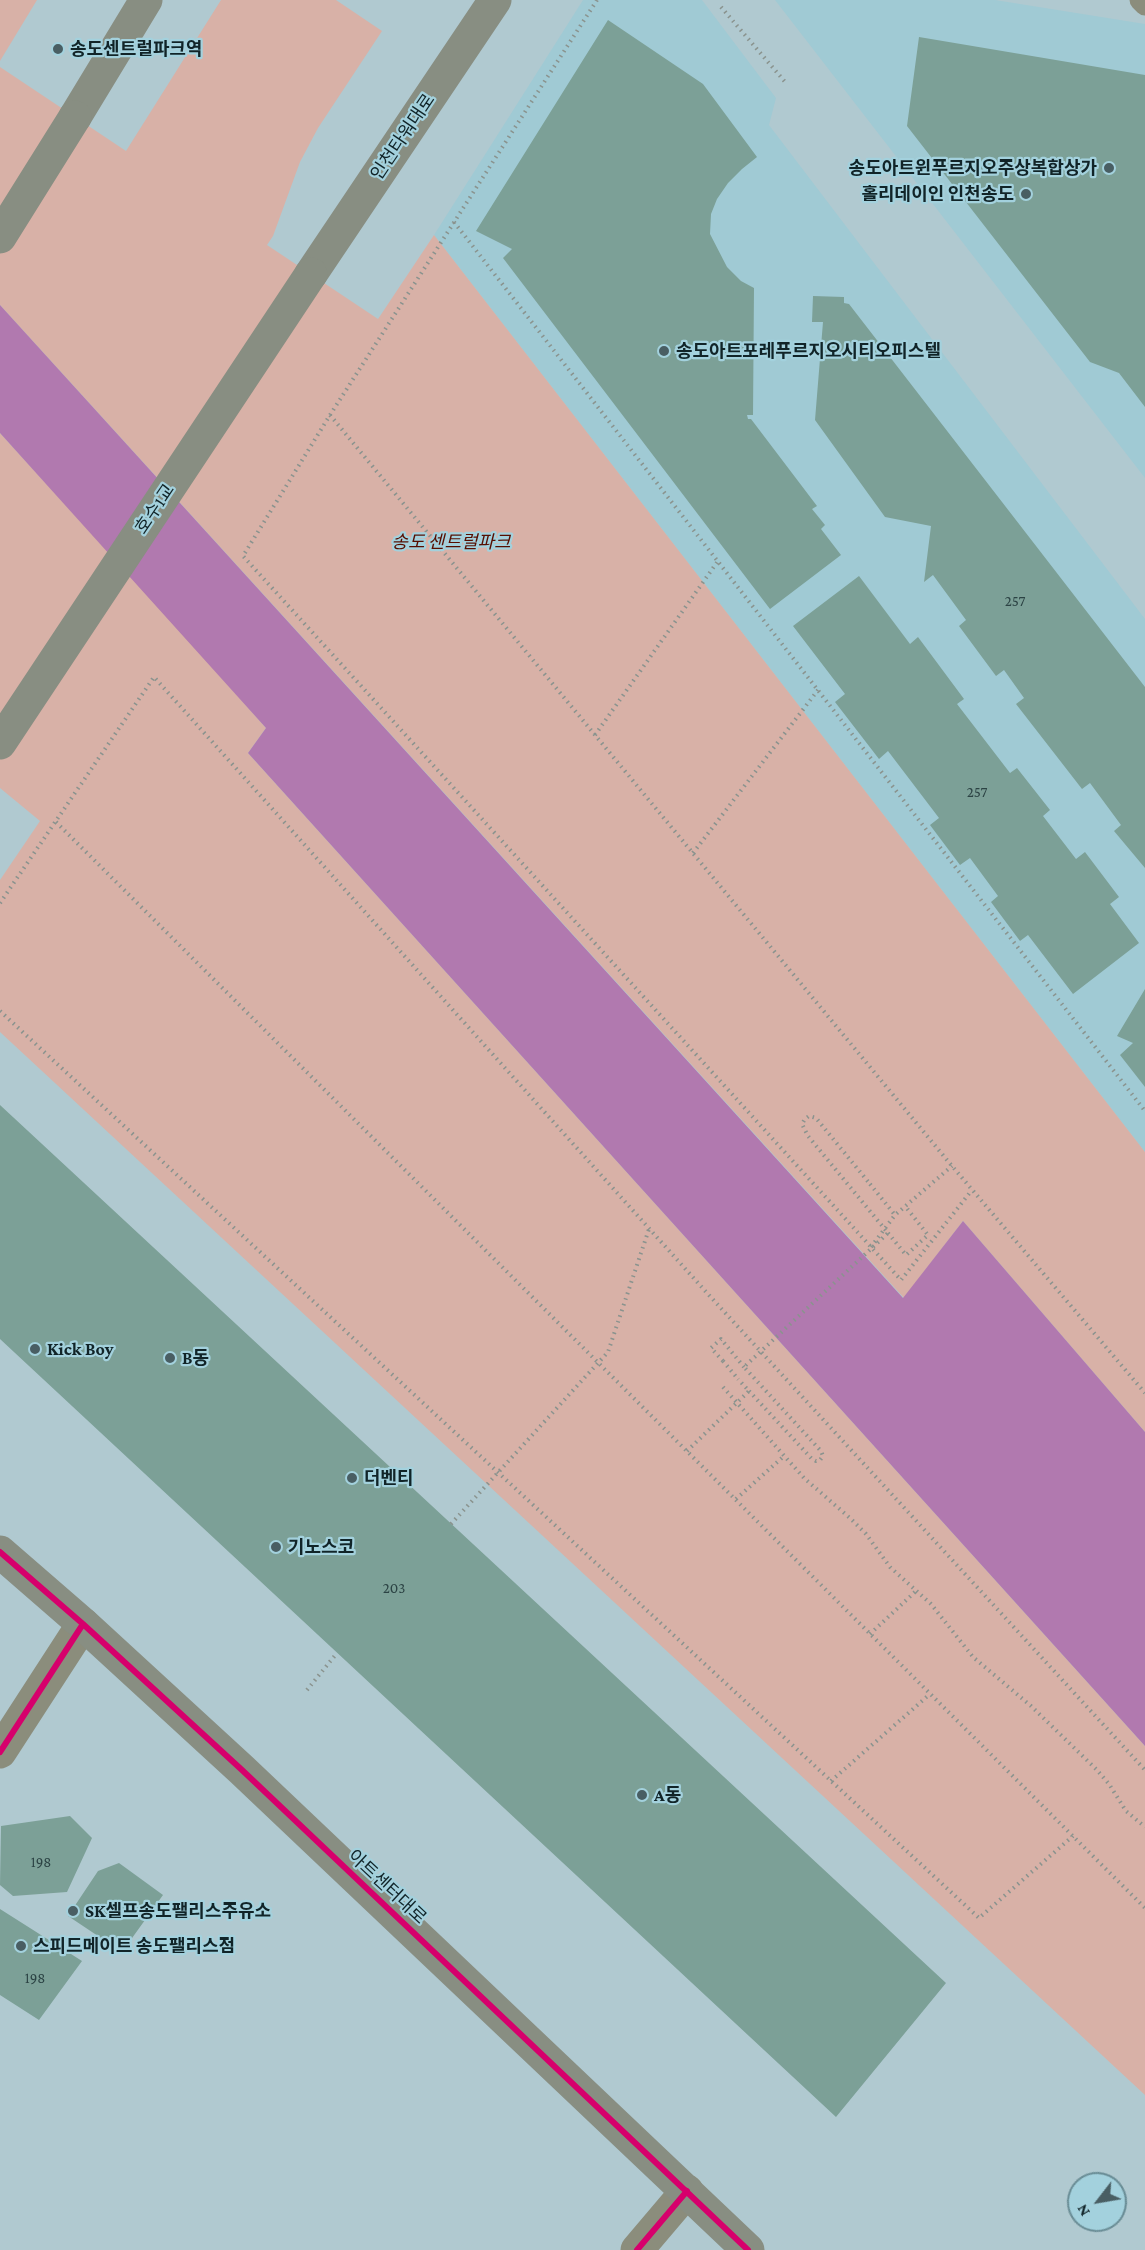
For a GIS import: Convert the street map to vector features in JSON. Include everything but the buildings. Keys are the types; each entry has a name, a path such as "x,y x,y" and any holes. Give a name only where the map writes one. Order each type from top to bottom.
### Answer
{"main road":[{"path":"0,237 146,0"},
{"name":"인천타워대로","path":"311,274 495,0"},
{"name":"호수1교","path":"0,743 311,274"},
{"name":"아트센터대로","path":"0,1552 83,1624 242,1770 748,2250"}],"street":[{"path":"0,1752 83,1624"},
{"path":"637,2250 687,2191"}],"lane":[{"path":"1140,0 1145,5"}],"path":[{"path":"597,0 330,415 243,556 901,1280 972,1190"},
{"path":"721,7 786,83"},
{"path":"454,222 1145,1111"},
{"path":"330,415 952,1166 1145,1394"},
{"path":"596,735 718,561"},
{"path":"0,903 154,677 649,1228 1145,1770"},
{"path":"693,853 818,690"},
{"path":"56,822 1145,1908"},
{"path":"0,1011 979,1918 1073,1836"},
{"path":"895,1215 816,1118 809,1116 805,1119 802,1124 808,1136 906,1255 928,1235 905,1206"},
{"path":"871,1247 895,1215 952,1166"},
{"path":"451,1524 608,1352 649,1228"},
{"path":"744,1367 888,1233"},
{"path":"721,1339 744,1367 821,1451 823,1456 820,1460 812,1459 711,1348 721,1339"},
{"path":"723,1387 804,1478 866,1534 890,1567 943,1617 973,1657 1031,1706 1096,1769 1109,1784 1126,1811 1145,1827"},
{"path":"687,1451 749,1391"},
{"path":"736,1499 784,1455"},
{"path":"870,1634 916,1591"},
{"path":"307,1690 337,1653"},
{"path":"831,1781 930,1694"}],"shaded area":[{"path":"583,0 702,0 776,98 769,125 1145,619 1145,1152 434,235"},
{"path":"775,0 995,0 1145,24 1145,478"},
{"path":"0,305 903,1298 963,1221 1145,1432 1145,1746 248,753 266,728 0,433"}],"green space":[{"path":"0,0 37,0 0,61"},
{"name":"송도 센트럴파크","path":"221,0 336,0 382,31 318,128 300,162 273,236 267,245 378,319 434,235 1145,1152 1145,1432 963,1221 904,1298 0,305 0,67 126,151"},
{"path":"0,433 266,728 248,753 1145,1746 1145,2095 0,1032 0,880 40,821 0,788"}],"cycle path":[{"path":"0,1552 83,1624 242,1770 748,2250"},
{"path":"0,1752 83,1624"},
{"path":"637,2250 687,2191"}],"place":[{"name":"송도센트럴파크역","path":"58,49"},
{"name":"송도아트윈푸르지오주상복합상가","path":"1109,168"},
{"name":"홀리데이인 인천송도","path":"1026,194"},
{"name":"송도아트포레푸르지오시티오피스텔","path":"664,351"},
{"name":"Kick Boy","path":"35,1349"},
{"name":"B동","path":"170,1358"},
{"name":"더벤티","path":"352,1478"},
{"name":"기노스코","path":"276,1547"},
{"name":"A동","path":"642,1795"},
{"name":"SK셀프송도팰리스주유소","path":"73,1911"},
{"name":"스피드메이트 송도팰리스점","path":"21,1946"}]}
